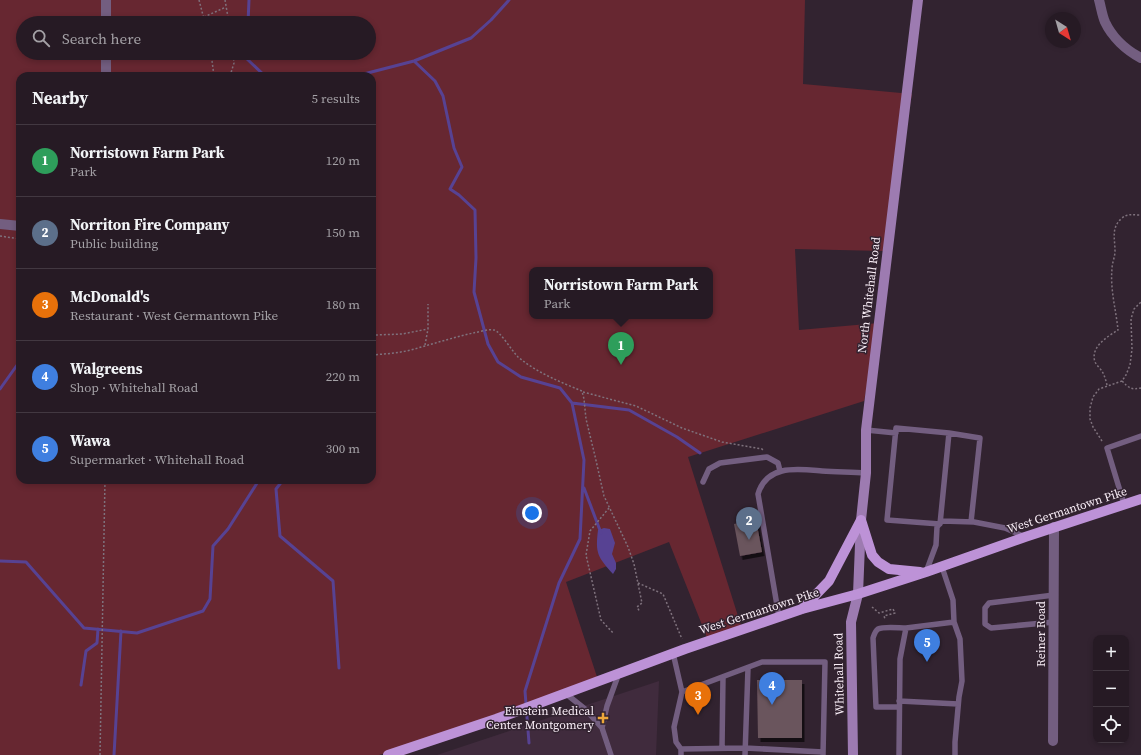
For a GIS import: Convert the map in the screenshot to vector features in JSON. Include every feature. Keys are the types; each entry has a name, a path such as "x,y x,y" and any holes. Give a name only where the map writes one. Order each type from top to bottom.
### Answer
{"main road":[{"name":"North Whitehall Road","path":"858,594 861,520 866,473 866,430 918,0"},
{"name":"West Germantown Pike","path":"388,755 496,719 619,672 802,609 858,594 942,567 1054,527 1141,499"},
{"path":"861,520 872,555 878,562 888,569 926,572"},
{"path":"802,609 829,581 861,520"},
{"name":"Whitehall Road","path":"853,755 852,622 858,594"}],"street":[{"path":"106,0 106,16"},
{"path":"1099,0 1104,20 1109,29 1129,51 1141,58"},
{"path":"106,60 106,72"},
{"path":"0,224 16,226"},
{"name":"Reiner Road","path":"1054,527 1054,741"}],"lane":[{"path":"940,524 887,520 896,428 949,433 980,438 971,522"},
{"path":"866,430 896,433"},
{"path":"940,524 949,433"},
{"path":"1124,504 1107,448 1141,436"},
{"path":"703,482 709,469 720,464 767,457 778,463 780,471"},
{"path":"779,617 758,494 760,487 774,474 780,471 793,469 866,473"},
{"path":"926,572 936,545 937,527 942,521 971,522 1005,528 1025,537"},
{"path":"942,567 952,600 954,622 960,639 962,681 958,704 955,755"},
{"path":"1054,595 989,603 985,608 985,624 991,628 1054,622"},
{"path":"954,622 906,628 878,629 875,632 876,707 899,704 958,704"},
{"path":"899,755 900,659 906,628"},
{"path":"673,653 682,692 674,727 676,742 681,752 722,748 745,748 823,753 825,662 762,662 682,692"},
{"path":"745,755 748,668"},
{"path":"602,728 606,706 619,672"},
{"path":"722,748 723,677"},
{"path":"565,693 585,709 602,728 611,755"}],"path":[{"path":"199,0 204,16"},
{"path":"225,0 228,16"},
{"path":"206,16 226,7"},
{"path":"212,60 213,72"},
{"path":"231,72 234,60"},
{"path":"1107,385 1103,373 1096,363 1095,351 1097,347 1118,330 1112,282 1112,269 1115,251 1114,228 1121,219 1130,214 1141,215"},
{"path":"0,236 16,238"},
{"path":"1107,448 1093,427 1090,419 1090,408 1093,398 1099,389 1122,381 1130,364 1132,349 1131,319 1134,309 1141,302"},
{"path":"425,345 428,329 428,304"},
{"path":"376,335 402,334 428,329"},
{"path":"376,355 393,353 486,330 495,330 516,355 526,364 582,392 636,406 682,428 722,442 762,449 767,457"},
{"path":"1122,381 1129,388 1141,388"},
{"path":"582,392 589,436 604,496 628,547 634,564 642,603 637,607 640,612"},
{"path":"100,755 104,484"},
{"path":"609,508 590,530 586,555 601,620 614,634"},
{"path":"638,583 663,594 685,649"},
{"path":"872,607 879,613 893,608 895,613 884,616 889,628"}],"shaded area":[{"path":"0,0 805,0 803,84 912,94 883,251 795,249 799,330 879,323 864,401 688,457 743,632 708,640 669,542 566,582 598,680 496,719 379,755 0,755"},
{"path":"604,528 610,529 615,543 612,554 616,563 616,569 613,574 601,559 597,550 598,530"},
{"name":"Einstein Medical Center Montgomery","path":"659,681 656,755 437,755"}],"building":[{"path":"756,519 762,552 740,556 734,524"},
{"path":"757,680 802,680 802,738 758,738"}],"waterway":[{"path":"248,16 249,0"},
{"path":"371,72 414,61 471,38 491,20 509,0"},
{"path":"248,60 261,72"},
{"path":"414,61 435,81 443,96 454,148 462,167 450,189 475,210 476,258 474,292 488,344 498,362 521,377 560,388 572,403 584,460 580,539 559,583 525,691 529,743"},
{"path":"0,389 16,367"},
{"path":"572,403 629,410 677,437 700,453"},
{"path":"0,561 26,562 84,628 137,633 203,611 210,599 213,546 228,529 256,484"},
{"path":"280,484 276,489 280,536 333,581 339,668"},
{"path":"584,488 601,533"},
{"path":"81,685 86,651 97,643 98,629"},
{"path":"114,755 121,631"}],"place":[{"name":"Norristown Farm Park","path":"621,365"},
{"name":"Norriton Fire Company","path":"749,540"},
{"name":"Wawa","path":"927,662"},
{"name":"Walgreens","path":"772,705"},
{"name":"McDonald's","path":"698,715"},
{"name":"Einstein Medical Center Montgomery","path":"603,718"}]}
